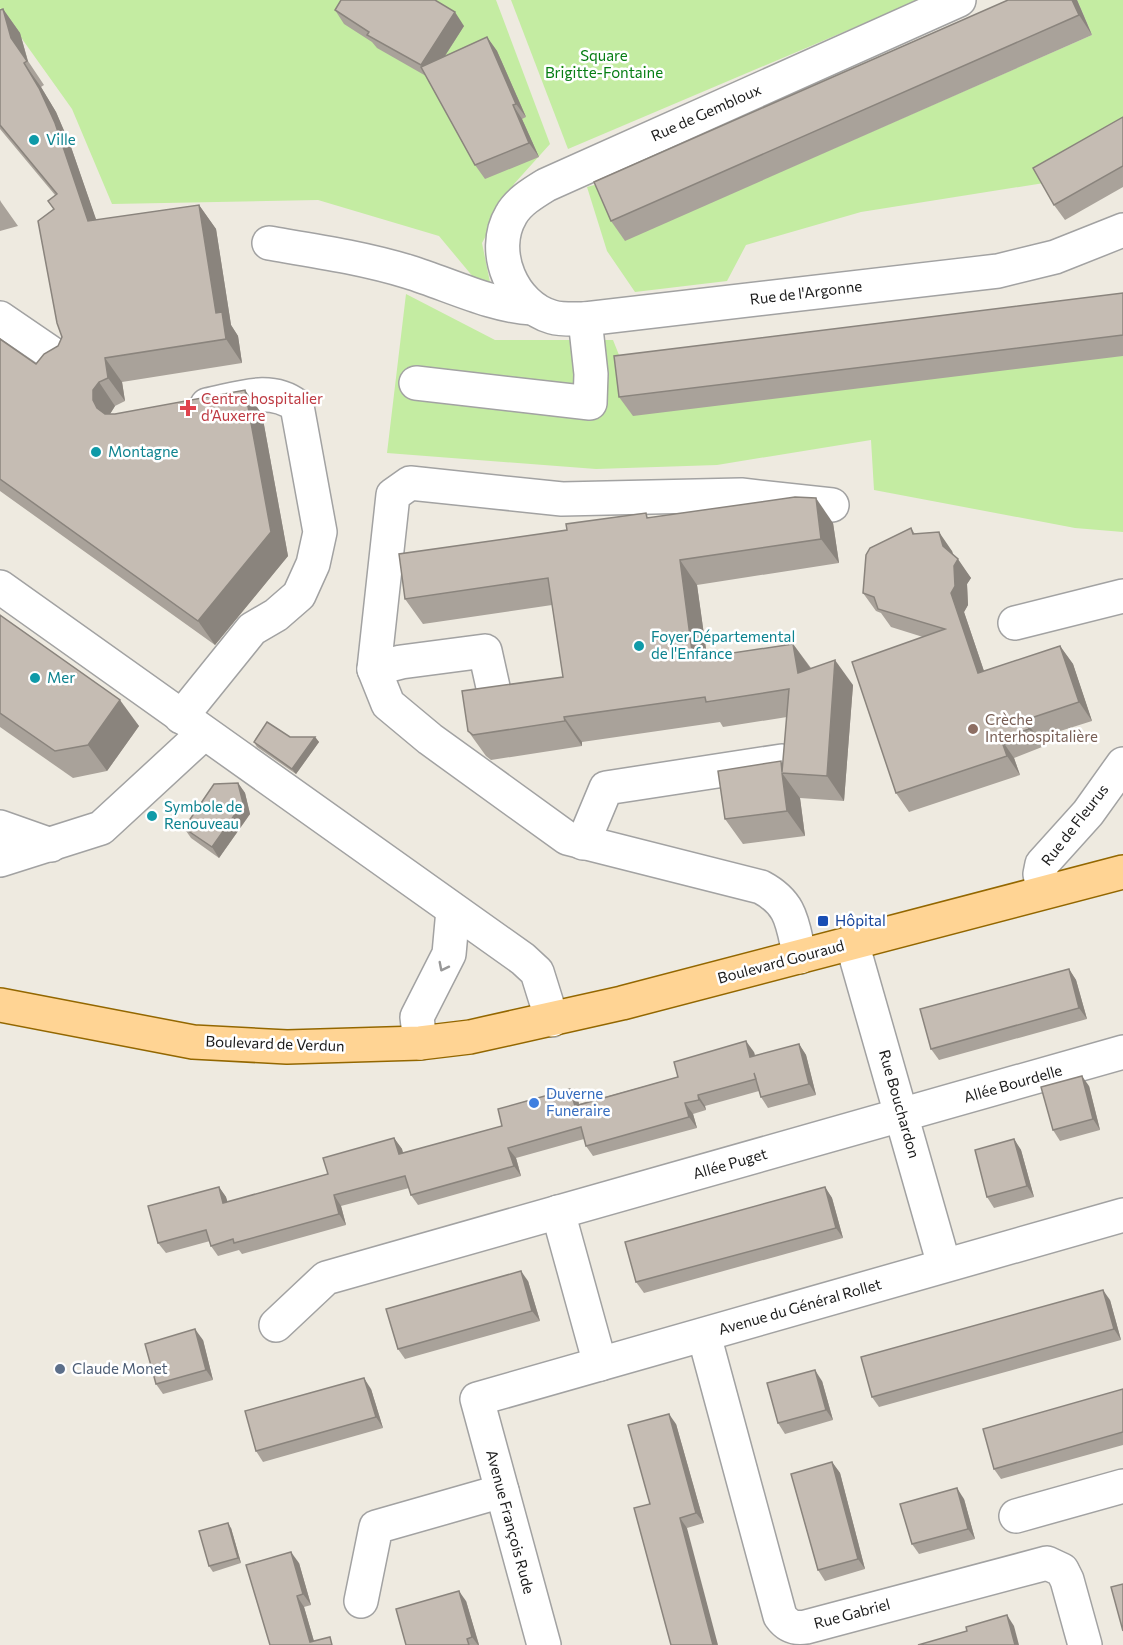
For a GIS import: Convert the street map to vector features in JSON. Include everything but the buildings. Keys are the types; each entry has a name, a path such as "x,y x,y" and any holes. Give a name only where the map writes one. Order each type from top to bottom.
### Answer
{"main road":[{"name":"Boulevard Gouraud","path":"552,1020 1123,872"},
{"name":"Boulevard de Verdun","path":"0,1005 193,1042 287,1047 420,1043 470,1037 552,1020"}],"street":[{"name":"Rue de Gembloux","path":"506,268 503,240 510,216 527,198 546,185 959,0"},
{"name":"Rue de l'Argonne","path":"506,268 515,290 532,308 554,318 585,320 998,271 1054,257 1123,230"},
{"path":"269,243 370,260 451,285 510,307 532,308"},
{"path":"0,318 60,359"},
{"path":"416,383 590,403 591,374 585,320"},
{"path":"0,860 100,828 192,725 252,629 276,615 299,595 313,564 321,532 297,406 270,393 183,410"},
{"path":"800,957 789,909 776,895 762,887 567,838 430,739 388,704 374,669 393,495 410,483 562,499 741,495 832,505"},
{"path":"0,587 192,725 302,799 537,972 552,1020"},
{"path":"1015,623 1123,596"},
{"path":"374,669 401,662 485,651 493,687"},
{"path":"583,843 606,788 782,761"},
{"name":"Rue de Fleurus","path":"1043,891 1040,874 1042,864 1088,813 1123,764"},
{"path":"0,827 51,845"},
{"path":"420,1043 417,1017 449,954 453,910"},
{"name":"Rue Bouchardon","path":"852,943 944,1265"},
{"name":"Allée Bourdelle","path":"902,1115 1123,1052"},
{"name":"Allée Puget","path":"276,1325 326,1278 902,1115"},
{"path":"558,1212 600,1364"},
{"name":"Avenue du Général Rollet","path":"477,1399 1123,1215"},
{"name":"Rue Gabriel","path":"704,1335 780,1616 785,1623 792,1627 806,1627 1047,1563 1062,1570 1067,1580 1085,1645"},
{"name":"Avenue François Rude","path":"477,1399 543,1645"},
{"path":"1016,1516 1123,1486"},
{"path":"361,1601 376,1527 502,1491"}],"green space":[{"path":"0,0 496,0 550,144 514,184 482,243 494,302 439,236 318,200 112,204 72,109 0,8"},
{"name":"Square Brigitte-Fontaine","path":"511,0 919,0 568,149"},
{"path":"1077,0 1123,0 1123,132 1044,183 861,212 746,245 727,281 635,292 607,251 587,187 613,180 625,240 1092,35"},
{"path":"406,294 495,340 613,340 627,375 1123,356 1123,532 1075,528 874,490 871,440 717,465 596,469 387,453"}],"place":[{"name":"Ville","path":"34,140"},
{"name":"Centre hospitalier d’Auxerre","path":"188,408"},
{"name":"Montagne","path":"96,452"},
{"name":"Foyer Départemental de l'Enfance","path":"639,646"},
{"name":"Mer","path":"35,678"},
{"name":"Crèche Interhospitalière","path":"973,729"},
{"name":"Symbole de Renouveau","path":"152,816"},
{"name":"Hôpital","path":"823,921"},
{"name":"Duverne Funeraire","path":"534,1103"},
{"name":"Claude Monet","path":"60,1369"}]}
